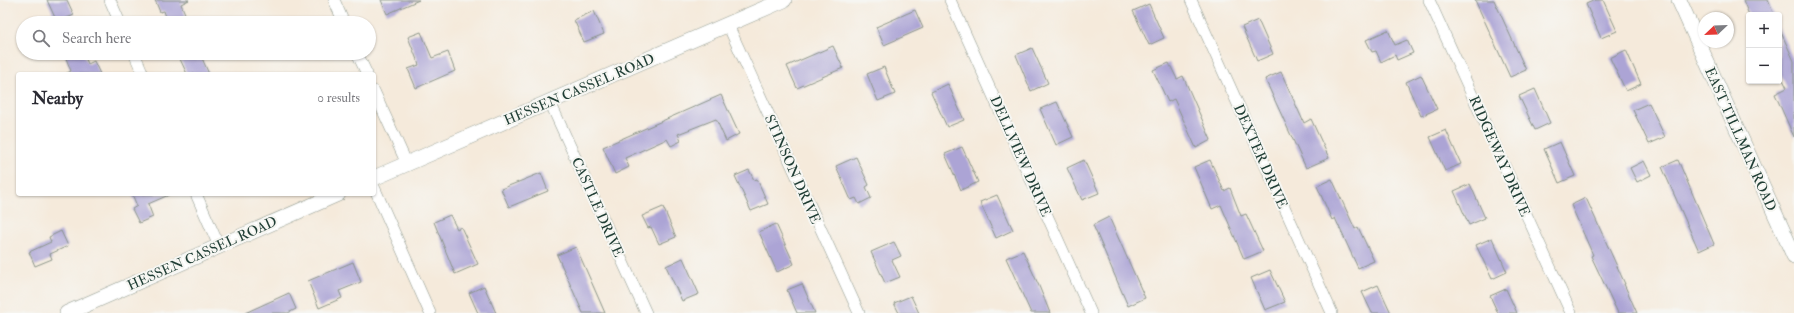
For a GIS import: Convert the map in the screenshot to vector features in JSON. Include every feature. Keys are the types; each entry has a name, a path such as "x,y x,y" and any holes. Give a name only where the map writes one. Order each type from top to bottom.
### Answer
{"main road":[{"name":"HESSEN CASSEL ROAD","path":"376,177 784,0"},
{"name":"EAST TILLMAN ROAD","path":"1679,0 1794,256"},
{"name":"HESSEN CASSEL ROAD","path":"67,313 333,196"}],"street":[{"path":"110,0 117,16"},
{"path":"334,0 341,16"},
{"name":"DELLVIEW DRIVE","path":"950,0 1091,313"},
{"name":"DEXTER DRIVE","path":"1191,0 1332,313"},
{"name":"RIDGEWAY DRIVE","path":"1429,0 1571,313"},
{"name":"STINSON DRIVE","path":"728,25 859,313"},
{"path":"137,60 142,72"},
{"path":"360,60 365,72"},
{"path":"376,95 407,164"},
{"name":"CASTLE DRIVE","path":"550,102 646,313"},
{"path":"376,192 430,313"},
{"path":"197,196 219,246"}],"building":[{"path":"47,0 67,0 74,15 54,16"},
{"path":"155,0 189,0 181,4 186,16 166,16 164,11 160,12"},
{"path":"381,0 419,0 387,14"},
{"path":"1475,0 1494,0 1526,70 1510,77"},
{"path":"1595,0 1603,0 1617,31 1601,38 1586,4"},
{"path":"1743,0 1768,0 1773,12 1748,12"},
{"path":"1149,4 1164,38 1149,45 1133,11"},
{"path":"915,10 923,28 884,45 876,27"},
{"path":"594,11 604,34 584,42 574,20"},
{"path":"1258,20 1273,54 1257,61 1242,27"},
{"path":"1388,30 1395,45 1407,40 1413,53 1397,60 1395,55 1381,62 1376,51 1372,52 1366,40"},
{"path":"421,32 432,58 448,52 455,71 416,88 408,69 419,65 408,37"},
{"path":"1782,35 1794,61 1794,137 1775,94 1787,88 1782,77"},
{"path":"833,46 843,68 797,88 787,66"},
{"path":"1032,48 1048,83 1031,91 1016,55"},
{"path":"1626,50 1641,84 1626,91 1610,58"},
{"path":"67,60 86,60 88,64 94,61 99,72 69,72 71,71"},
{"path":"180,60 203,60 208,72 186,72"},
{"path":"1169,63 1177,79 1183,76 1211,140 1196,148 1174,99 1168,102 1153,70"},
{"path":"884,67 895,94 878,101 867,74"},
{"path":"1281,72 1304,123 1311,119 1329,158 1306,168 1265,79"},
{"path":"1421,75 1437,109 1421,116 1406,82"},
{"path":"948,84 964,120 947,127 931,92"},
{"path":"1535,89 1550,123 1535,130 1519,96"},
{"path":"721,95 739,134 726,141 716,119 678,134 681,141 671,146 667,139 625,158 629,167 615,174 603,147"},
{"path":"1057,102 1073,137 1056,145 1040,109"},
{"path":"1649,103 1665,137 1649,144 1633,110"},
{"path":"1446,130 1461,164 1445,171 1430,137"},
{"path":"1560,142 1575,176 1559,183 1544,149"},
{"path":"962,147 978,182 961,190 945,154"},
{"path":"856,157 869,185 866,187 871,198 859,204 856,198 851,200 836,166"},
{"path":"1084,160 1099,193 1082,200 1067,168"},
{"path":"1210,160 1224,191 1230,188 1241,216 1246,214 1263,251 1244,259 1221,205 1212,209 1194,167"},
{"path":"1678,160 1714,244 1699,251 1662,167"},
{"path":"1644,161 1651,175 1637,182 1630,168"},
{"path":"749,170 754,180 757,179 768,204 751,211 735,176"},
{"path":"541,173 548,191 509,207 501,189"},
{"path":"1332,179 1355,229 1358,227 1374,261 1358,268 1335,218 1332,220 1317,186"},
{"path":"1470,184 1485,218 1469,225 1454,191"},
{"path":"997,195 1013,230 996,238 980,202"},
{"path":"133,196 166,196 148,204 153,217 139,223 132,209 137,206"},
{"path":"1586,198 1637,313 1618,313 1591,256 1593,255 1571,205"},
{"path":"663,207 676,237 659,244 651,227 648,228 642,216"},
{"path":"450,215 457,229 461,227 478,264 455,274 434,222"},
{"path":"1109,217 1145,298 1128,306 1093,225"},
{"path":"776,224 794,264 777,272 759,232"},
{"path":"61,231 68,246 50,254 52,259 35,266 29,252 51,242 49,237"},
{"path":"1492,238 1507,272 1492,279 1476,245"},
{"path":"894,242 901,256 892,260 900,277 885,283 871,252"},
{"path":"576,247 605,313 583,313 557,255"},
{"path":"1023,251 1050,313 1031,313 1006,258"},
{"path":"683,258 699,294 682,301 666,266"},
{"path":"353,262 361,282 339,291 342,298 319,308 308,281"},
{"path":"1270,270 1285,302 1265,310 1251,278"},
{"path":"802,284 815,313 797,313 787,290"},
{"path":"1378,285 1391,313 1372,313 1362,292"},
{"path":"484,286 496,313 478,313 469,293"},
{"path":"1506,289 1517,313 1498,313 1490,296"},
{"path":"289,293 296,309 288,313 245,313"},
{"path":"911,296 919,313 899,313 894,303"}]}
